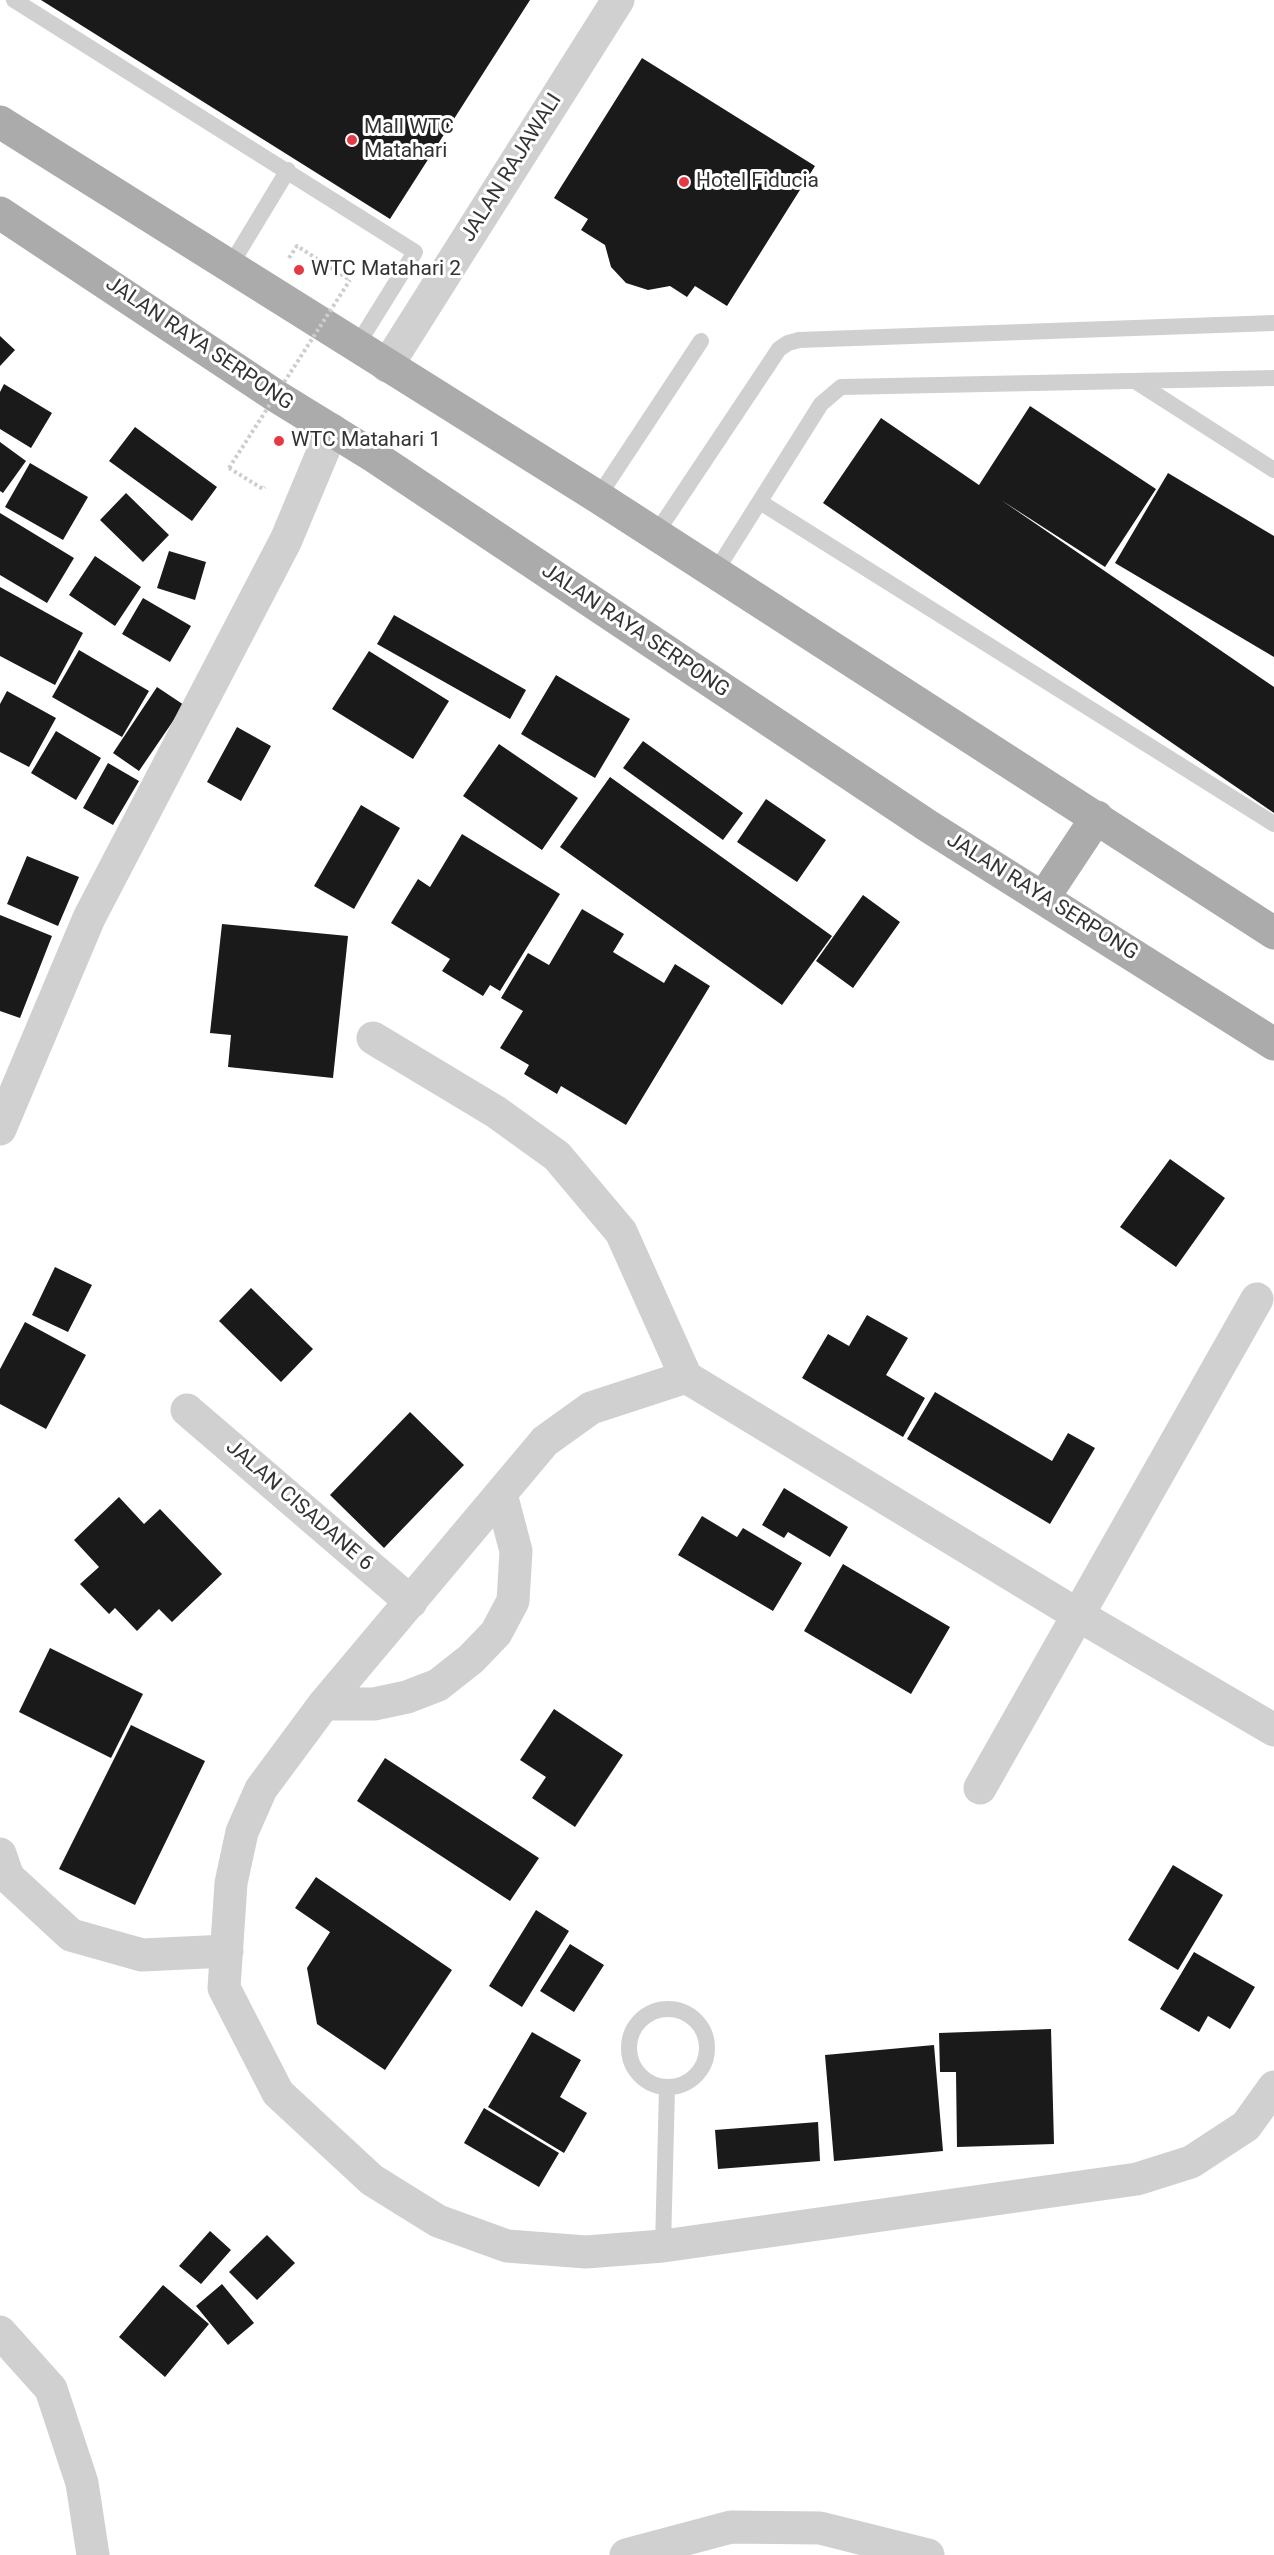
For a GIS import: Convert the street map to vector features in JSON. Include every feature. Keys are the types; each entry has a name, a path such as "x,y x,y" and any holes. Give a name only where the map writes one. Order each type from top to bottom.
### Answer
{"main road":[{"path":"0,122 598,497 714,574 1274,933"},
{"name":"JALAN RAYA SERPONG","path":"0,213 276,396 332,430 928,826 1274,1044"},
{"path":"1044,897 1097,818"}],"street":[{"name":"JALAN RAJAWALI","path":"387,366 618,0"},
{"path":"0,1129 89,918 286,540 332,430"},
{"path":"373,1038 496,1112 557,1156 621,1232 686,1377 1078,1615 1274,1730"},
{"path":"980,1788 1257,1299"},
{"path":"686,1377 591,1408 545,1441 324,1704 261,1789 242,1832 231,1882 224,1989 278,2093 372,2180 438,2221 507,2246 586,2252 663,2246 1137,2179 1191,2162 1246,2126 1274,2088"},
{"name":"JALAN CISADANE 6","path":"187,1410 411,1602"},
{"path":"324,1704 374,1704 438,1685 471,1659 496,1633 513,1601 516,1551 501,1494"},
{"path":"0,1854 8,1877 71,1935 142,1955 227,1951"},
{"path":"0,2332 51,2389 82,2483 93,2555"},
{"path":"626,2555 731,2527 742,2527 820,2528 928,2555"}],"lane":[{"path":"14,0 415,252 356,347"},
{"path":"230,266 288,171"},
{"path":"655,535 779,349 788,342 1274,323"},
{"path":"598,497 701,341"},
{"path":"714,574 821,404 841,387 1274,378"},
{"path":"1135,381 1274,470"},
{"path":"760,502 1274,824"},
{"path":"671,2008 687,2013 700,2025 707,2041 706,2058 698,2074 683,2084 667,2088 652,2084 639,2076 631,2062 628,2048 631,2032 637,2022 659,2009 671,2008"},
{"path":"663,2246 667,2088"}],"path":[{"path":"229,468 350,280"}],"building":[{"name":"Mall WTC Matahari","path":"41,0 530,0 390,219"},
{"name":"Hotel Fiducia","path":"642,58 815,166 727,306 695,286 687,297 670,286 648,290 626,283 611,267 605,245 581,230 588,219 554,198"},
{"path":"0,336 15,350 0,366"},
{"path":"4,384 52,413 31,448 0,429 0,392"},
{"path":"1030,406 1156,489 1105,567 1001,500 1274,687 1274,813 823,503 881,418 979,485"},
{"path":"135,427 217,487 192,521 109,461"},
{"path":"0,442 26,461 3,493 0,491"},
{"path":"30,463 88,497 63,540 5,507"},
{"path":"1168,473 1274,536 1274,657 1115,563"},
{"path":"126,493 169,535 143,562 100,520"},
{"path":"0,513 74,558 47,603 0,575"},
{"path":"169,551 206,562 195,600 157,588"},
{"path":"95,556 141,587 115,626 69,595"},
{"path":"0,587 83,633 55,685 0,656"},
{"path":"143,598 191,626 170,662 122,634"},
{"path":"394,615 526,690 510,719 377,644"},
{"path":"79,650 149,691 122,737 52,697"},
{"path":"369,651 449,701 413,759 332,709"},
{"path":"556,675 630,719 595,778 521,734"},
{"path":"157,687 184,705 139,771 113,753"},
{"path":"7,691 56,718 29,767 0,752 0,704"},
{"path":"237,727 271,746 241,801 207,782"},
{"path":"56,731 101,758 76,800 31,773"},
{"path":"643,741 743,813 723,840 623,768"},
{"path":"499,744 578,798 542,850 463,796"},
{"path":"108,763 139,781 113,825 83,808"},
{"path":"610,777 832,936 782,1005 560,847"},
{"path":"766,799 826,840 797,882 737,842"},
{"path":"361,805 400,828 354,909 314,886"},
{"path":"462,834 560,894 500,991 490,985 483,996 442,971 450,959 391,923 418,879 430,887"},
{"path":"27,856 79,877 58,926 7,904"},
{"path":"863,895 900,922 853,988 816,961"},
{"path":"582,909 624,934 613,952 664,983 675,964 710,986 626,1125 561,1086 557,1094 524,1074 529,1065 500,1048 523,1011 501,998 528,953 549,965"},
{"path":"0,915 52,936 20,1018 0,1011"},
{"path":"222,924 348,936 333,1078 228,1067 231,1035 210,1033"},
{"path":"1170,1159 1225,1198 1176,1267 1120,1227"},
{"path":"55,1267 92,1285 68,1332 32,1315"},
{"path":"251,1288 313,1349 281,1382 219,1321"},
{"path":"867,1315 908,1338 886,1375 925,1398 903,1437 802,1378 828,1334 849,1346"},
{"path":"25,1322 86,1355 46,1429 0,1404 0,1369"},
{"path":"935,1392 1052,1461 1068,1433 1095,1448 1050,1524 907,1439"},
{"path":"410,1412 464,1465 384,1548 330,1495"},
{"path":"784,1488 848,1527 830,1557 788,1532 784,1538 762,1525"},
{"path":"119,1497 144,1524 160,1509 222,1574 172,1622 159,1609 137,1631 115,1608 109,1614 80,1584 99,1567 74,1540"},
{"path":"702,1516 737,1537 743,1528 802,1563 773,1611 678,1555"},
{"path":"843,1564 950,1627 911,1694 804,1631"},
{"path":"50,1648 143,1694 111,1758 19,1712"},
{"path":"554,1709 623,1755 575,1827 532,1798 546,1777 520,1760"},
{"path":"131,1725 205,1761 135,1905 59,1869"},
{"path":"385,1758 539,1858 510,1901 357,1801"},
{"path":"1173,1865 1223,1895 1178,1970 1128,1940"},
{"path":"316,1877 452,1970 385,2070 317,2024 307,1968 330,1932 295,1908"},
{"path":"536,1910 569,1931 522,2007 489,1986"},
{"path":"570,1944 604,1965 574,2012 540,1991"},
{"path":"1194,1952 1255,1987 1230,2029 1208,2016 1199,2032 1160,2009"},
{"path":"1051,2029 1054,2144 957,2147 956,2072 940,2072 939,2033"},
{"path":"532,2032 581,2060 560,2097 587,2113 564,2153 488,2107"},
{"path":"934,2045 943,2151 834,2161 825,2055"},
{"path":"484,2108 559,2153 539,2187 464,2143"},
{"path":"818,2122 820,2161 718,2169 715,2130"},
{"path":"210,2231 231,2250 201,2284 179,2266"},
{"path":"267,2235 295,2263 257,2300 229,2272"},
{"path":"222,2284 254,2323 228,2345 196,2306"},
{"path":"163,2285 209,2324 165,2377 119,2337"}],"place":[{"name":"Mall WTC Matahari","path":"352,140"},
{"name":"Hotel Fiducia","path":"684,182"},
{"name":"WTC Matahari 2","path":"299,270"},
{"name":"WTC Matahari 1","path":"279,441"}]}
